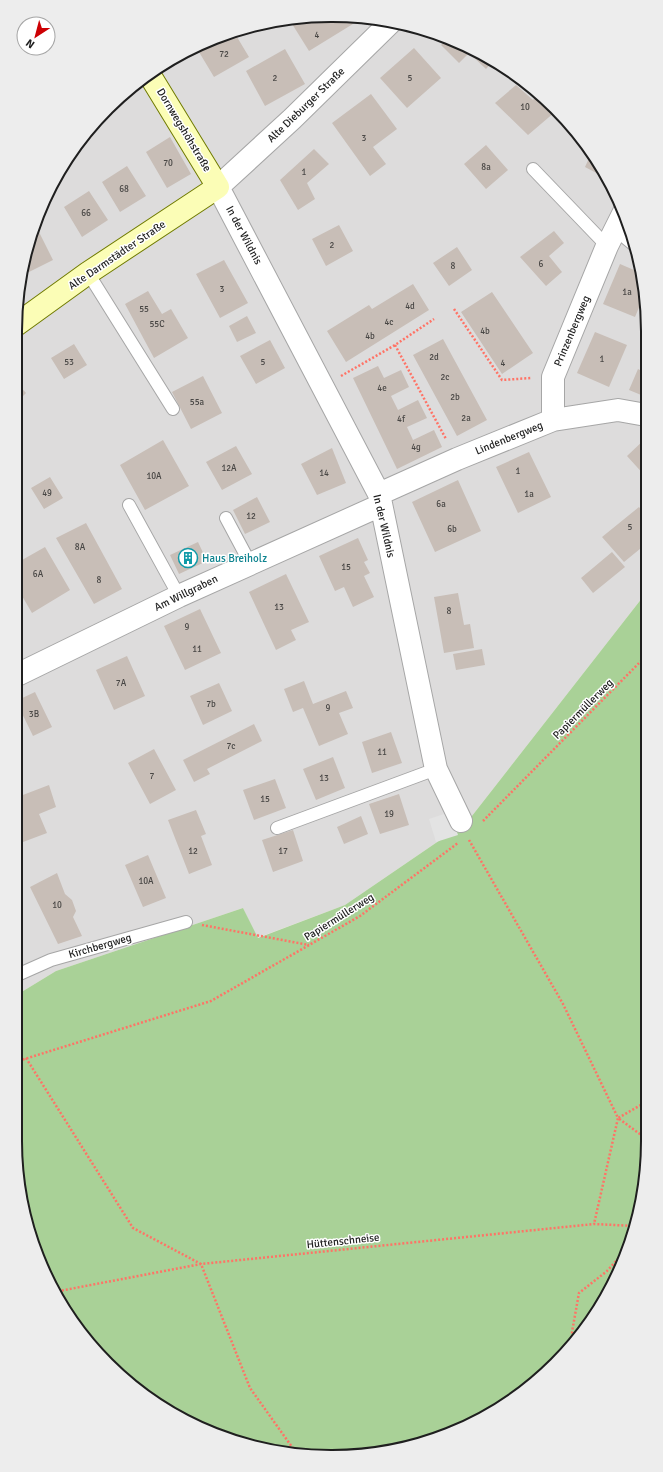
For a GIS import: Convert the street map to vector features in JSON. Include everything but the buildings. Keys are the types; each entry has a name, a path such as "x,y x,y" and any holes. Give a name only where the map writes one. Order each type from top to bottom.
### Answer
{"street":[{"name":"Alte Dieburger Straße","path":"218,186 292,119 386,27"},
{"name":"Dornwegshöhstraße","path":"152,79 218,186"},
{"name":"Alte Darmstädter Straße","path":"23,320 88,273 218,186"},
{"name":"In der Wildnis","path":"218,186 323,386 380,500 436,769 467,831"},
{"name":"Prinzenbergweg","path":"553,420 553,377 616,230"},
{"name":"Lindenbergweg","path":"380,500 457,459 553,420 618,410 641,414"},
{"name":"Am Willgraben","path":"22,673 380,500"}],"lane":[{"path":"533,169 627,239"},
{"path":"88,273 173,409"},
{"path":"129,506 180,596"},
{"path":"226,518 250,563"},
{"path":"276,828 436,769"},
{"name":"Kirchbergweg","path":"22,973 51,960 186,922"}],"path":[{"path":"454,309 502,380 553,377"},
{"path":"323,386 395,345 434,319"},
{"path":"395,345 457,459"},
{"name":"Papiermüllerweg","path":"22,1059 211,1001 360,916 467,831 641,661"},
{"path":"467,831 563,1004 618,1118 641,1135"},
{"path":"186,922 310,945"},
{"path":"26,1058 133,1228 202,1264 250,1388 292,1447"},
{"path":"594,1224 618,1118 641,1105"},
{"name":"Hüttenschneise","path":"61,1291 202,1264 594,1224 629,1226"},
{"path":"573,1334 579,1293 607,1271 616,1261"}],"shaded area":[{"path":"332,22 372,25 392,28 431,38 486,63 503,74 536,99 564,127 577,143 600,177 625,232 635,271 641,332 641,599 468,821 345,905 257,938 243,908 56,971 22,992 22,332 28,271 38,232 63,177 86,143 99,127 127,99 143,86 177,63 195,54 232,38 271,28 311,23"},
{"path":"450,812 458,835 436,842 429,819"}],"green space":[{"path":"641,599 641,1140 635,1201 625,1240 600,1295 577,1329 564,1345 536,1373 520,1386 486,1409 468,1418 431,1434 392,1444 352,1449 332,1450 291,1447 271,1444 232,1434 177,1409 143,1386 127,1373 99,1345 86,1329 63,1295 54,1277 38,1240 28,1201 25,1181 22,1140 22,992 56,971 243,908 258,938 345,905 468,821"}],"place":[{"name":"Haus Breiholz","path":"188,558"}]}
